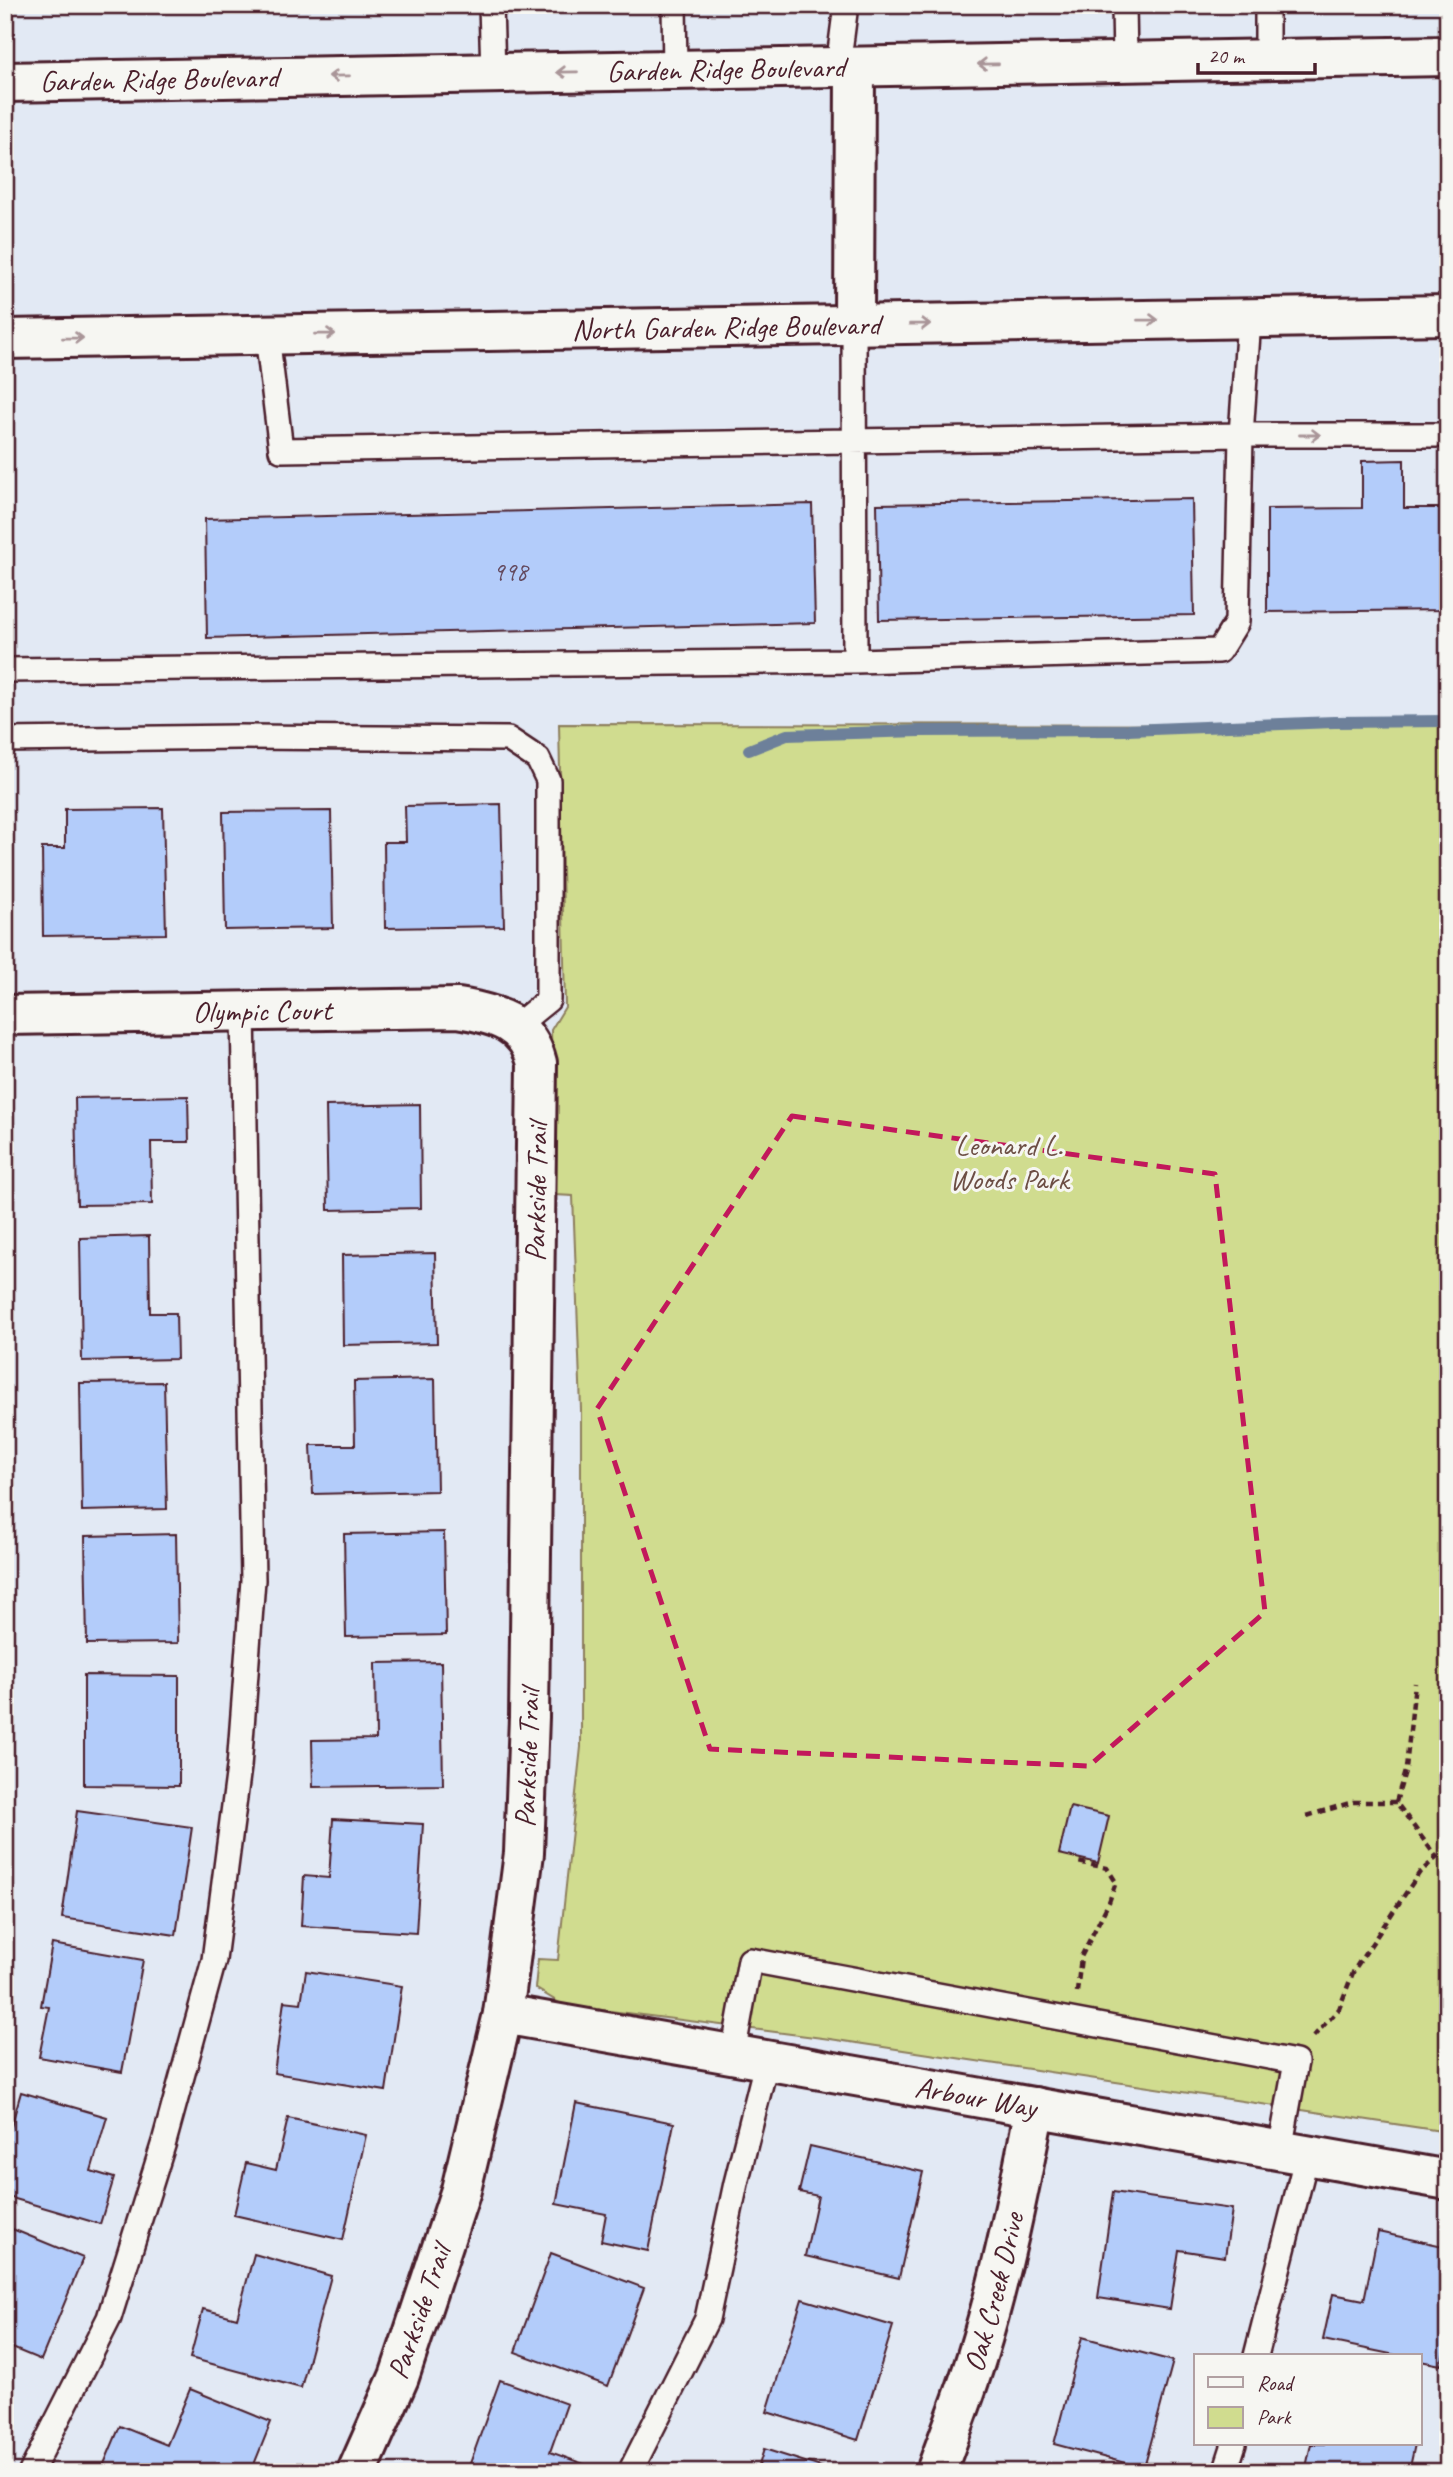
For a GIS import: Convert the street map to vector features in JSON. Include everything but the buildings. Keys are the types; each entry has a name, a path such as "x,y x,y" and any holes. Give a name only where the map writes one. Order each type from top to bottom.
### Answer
{"street":[{"name":"Garden Ridge Boulevard","path":"5,82 1448,57"},
{"path":"847,67 854,325"},
{"name":"North Garden Ridge Boulevard","path":"5,340 1448,315"},
{"name":"Olympic Court","path":"5,1015 458,1008 489,1013 516,1026"},
{"name":"Parkside Trail","path":"357,2472 399,2377 461,2190 503,2014 524,1853 529,1717 537,1063 534,1050 516,1026"},
{"name":"Arbour Way","path":"503,2014 1448,2180"},
{"name":"Oak Creek Drive","path":"936,2472 977,2356 1014,2218 1035,2107"}],"lane":[{"path":"491,5 493,73"},
{"path":"674,5 675,70"},
{"path":"846,5 847,67"},
{"path":"1124,5 1125,62"},
{"path":"1267,5 1267,60"},
{"path":"5,670 855,661 1219,651 1237,622 1241,435 1249,319"},
{"path":"854,325 855,661"},
{"path":"267,335 281,450 1241,435 1448,435"},
{"path":"5,740 279,737 508,739 538,759 548,780 548,1000 516,1026"},
{"path":"31,2472 109,2318 164,2142 214,1960 239,1767 253,1580 243,1011"},
{"path":"630,2472 707,2319 736,2183 750,2057 750,1960 1296,2062 1294,2153 1256,2354"},
{"path":"1225,2472 1233,2446"}],"path":[{"path":"5,257 9,243 7,129"},
{"path":"1396,1802 1406,1769 1415,1684"},
{"path":"1307,1816 1353,1802 1396,1802"},
{"path":"1396,1802 1437,1858"},
{"path":"1292,2061 1339,2009 1354,1970 1420,1872 1448,1851"},
{"path":"1074,2021 1081,1957 1109,1902 1116,1882 1107,1868 1078,1862 1080,1859"}],"highlighted area":[{"path":"792,1116 1215,1174 1265,1612 1089,1766 710,1749 597,1409"}],"green space":[{"name":"Leonard L. Woods Park","path":"559,724 1448,725 1448,2132 830,2039 563,2005 535,1988 538,1959 558,1960 581,1747 581,1409 573,1196 555,1195 551,1030 565,1007"}],"waterway":[{"path":"749,750 787,735 1128,730 1334,722 1448,721"}]}
